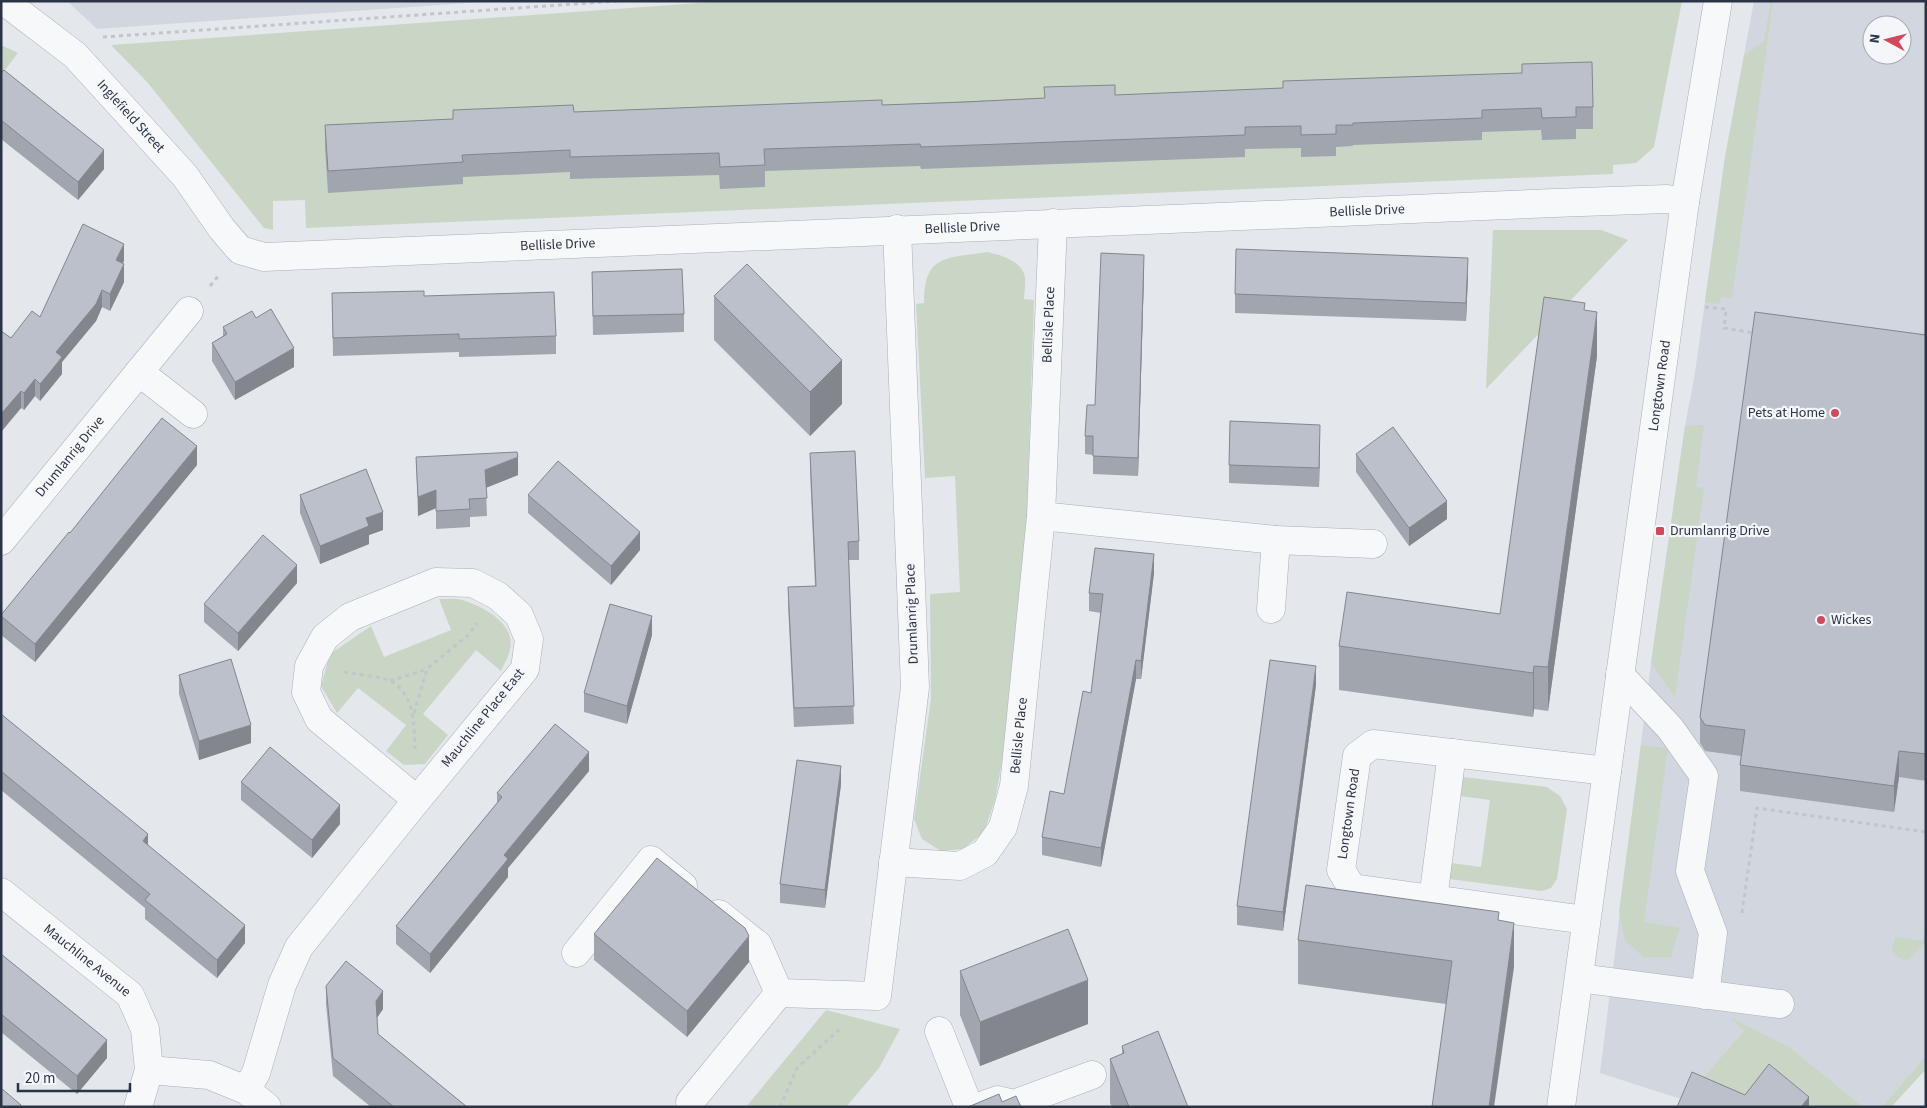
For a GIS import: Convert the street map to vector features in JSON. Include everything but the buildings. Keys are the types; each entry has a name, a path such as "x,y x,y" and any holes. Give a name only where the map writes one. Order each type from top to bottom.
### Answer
{"street":[{"name":"Inglefield Street","path":"4,1 75,55 185,176 222,229 240,250"},
{"name":"Longtown Road","path":"1561,1107 1670,302 1718,1"},
{"name":"Bellisle Drive","path":"240,250 264,257 897,229 1667,199 1685,202"},
{"name":"Bellisle Place","path":"893,862 960,866 985,853 1003,827 1014,786 1041,516 1053,223"},
{"name":"Drumlanrig Place","path":"877,996 915,687 897,229"},
{"name":"Drumlanrig Drive","path":"1,541 189,311"},
{"path":"140,372 193,414"},
{"path":"1041,516 1276,540 1372,544"},
{"path":"1271,609 1276,540"},
{"name":"Mauchline Place East","path":"246,1090 256,1073 282,985 299,947 525,669 529,639 519,615 498,596 473,583 436,582 350,617 326,637 309,666 306,692 319,719 417,800"},
{"path":"1620,675 1670,728 1704,776 1690,871 1713,933 1705,994"},
{"name":"Longtown Road","path":"1586,920 1352,888 1341,870 1357,756 1373,744 1606,772"},
{"path":"1433,899 1452,753"},
{"path":"576,953 651,860 758,945 779,993"},
{"name":"Mauchline Avenue","path":"1,892 130,995 145,1029 148,1070 138,1107"},
{"path":"1579,978 1780,1004"},
{"path":"779,993 877,996"},
{"path":"690,1102 779,993"},
{"path":"939,1031 969,1107"},
{"path":"148,1070 209,1075 246,1090 267,1107"},
{"path":"978,1107 998,1100 1014,1104 1053,1099 1092,1075"}],"path":[{"path":"75,55 103,37 616,1"},
{"path":"189,311 240,250"},
{"path":"1670,302 1726,309 1724,328 1762,334"},
{"path":"309,666 390,681 427,669 468,635 498,596"},
{"path":"413,714 427,669"},
{"path":"390,681 406,696 413,714 417,800"},
{"path":"1741,922 1756,808 1926,832"},
{"path":"780,1107 797,1068 877,996"}],"shaded area":[{"path":"67,1 496,1 97,29"},
{"path":"1754,1 1926,1 1926,1069 1891,1107 1684,1100 1600,1073 1651,663 1685,426 1695,373 1725,157"}],"green space":[{"path":"727,1 1682,1 1654,147 1636,163 1613,165 1613,174 306,228 305,200 273,201 273,230 264,228 148,83 111,45"},
{"path":"1768,1 1773,1 1732,298 1721,297 1720,304 1705,302 1725,157 1744,56 1764,41 1770,5"},
{"path":"1,45 18,53 1,75"},
{"path":"1493,230 1601,230 1628,240 1486,389"},
{"path":"987,252 1005,257 1020,267 1025,278 1024,299 1034,300 1027,513 1002,762 995,800 984,832 963,849 941,851 922,839 914,819 931,699 930,594 960,592 955,476 925,478 916,304 924,303 928,275 933,267 941,261"},
{"path":"1704,425 1696,487 1704,488 1675,697 1651,663 1685,426"},
{"path":"439,599 462,600 488,611 496,617 508,631 510,640 508,657 501,671 476,650 423,714 448,735 425,764 404,765 386,751 406,725 358,688 337,713 321,686 330,654 371,626 384,657 451,630"},
{"path":"1641,745 1668,748 1644,922 1680,928 1671,957 1643,957 1625,940 1619,912"},
{"path":"1463,777 1547,787 1560,796 1567,809 1557,879 1551,888 1542,891 1449,879 1451,863 1481,867 1490,800 1460,796"},
{"path":"1926,923 1926,942 1907,961 1898,957 1892,950 1895,937 1923,941"},
{"path":"826,1010 900,1029 879,1068 846,1107 746,1107"},
{"path":"1731,1018 1789,1047 1863,1107 1787,1107 1684,1100 1744,1031"},
{"path":"1926,1056 1926,1069 1891,1107 1882,1107"}],"place":[{"name":"Pets at Home","path":"1835,413"},
{"name":"Drumlanrig Drive","path":"1660,531"},
{"name":"Wickes","path":"1821,620"}]}
